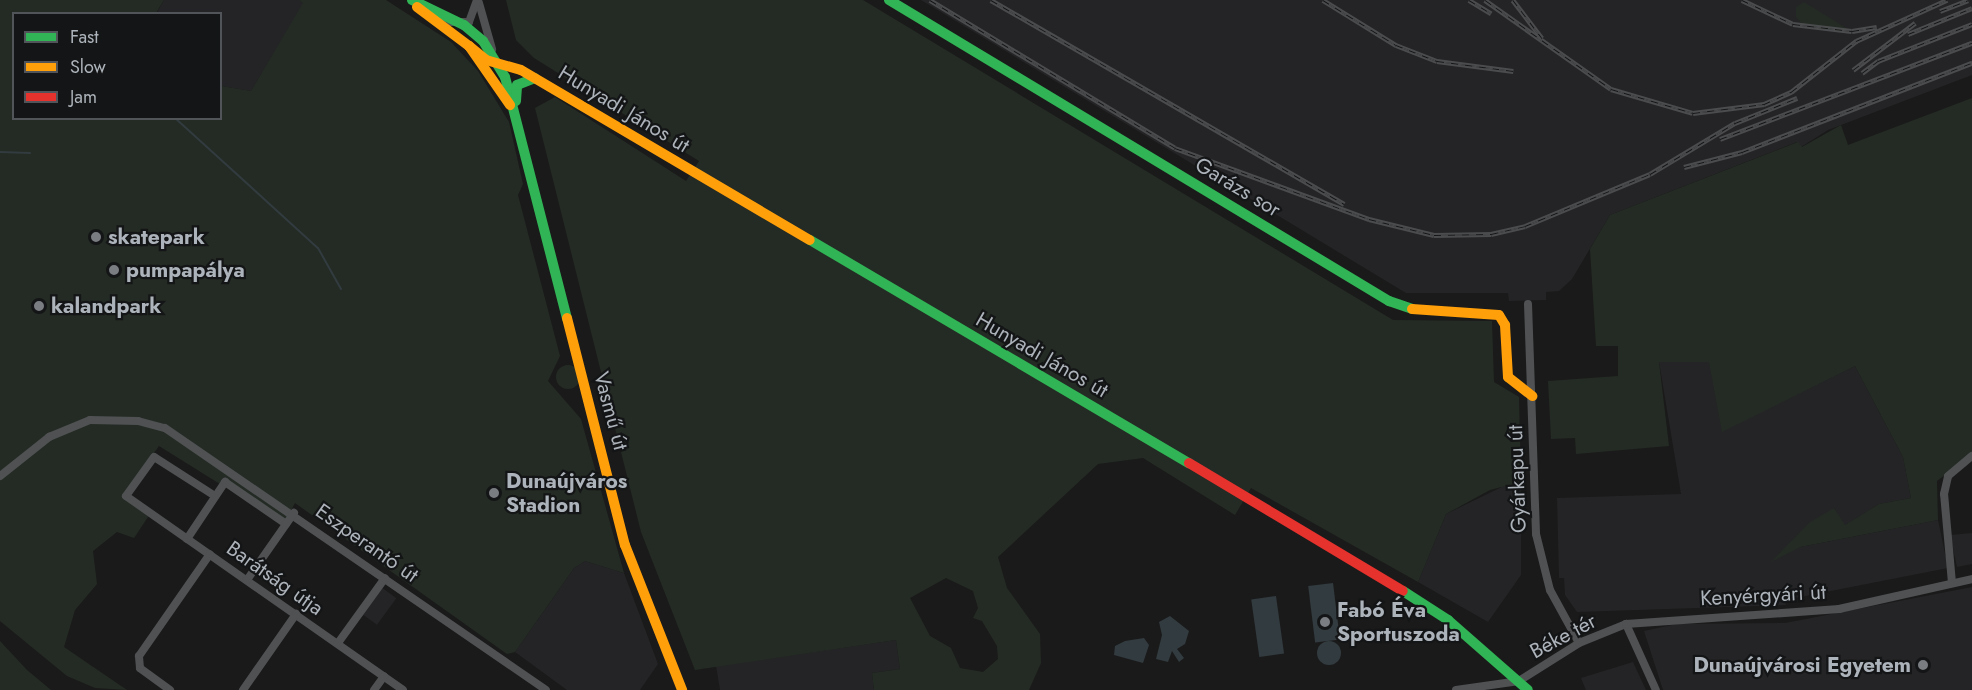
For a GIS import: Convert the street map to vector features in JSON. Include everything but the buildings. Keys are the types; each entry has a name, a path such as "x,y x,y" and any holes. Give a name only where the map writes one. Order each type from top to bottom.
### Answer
{"street":[{"path":"407,0 469,46 500,63"},
{"path":"412,0 464,25 500,63"},
{"path":"464,25 474,16 477,0"},
{"path":"477,0 517,113 522,136"},
{"name":"Garázs sor","path":"889,0 1389,301 1416,310 1499,315 1505,325 1508,377 1532,396"},
{"path":"429,15 464,25"},
{"path":"469,46 505,96 522,136"},
{"name":"Hunyadi János út","path":"500,63 535,78 1376,573 1448,620 1528,690"},
{"path":"517,113 517,85 535,78"},
{"name":"Vasmű út","path":"522,136 625,545 682,690"},
{"name":"Gyárkapu út","path":"1528,304 1540,560 1550,590 1579,643"},
{"name":"Eszperantó út","path":"0,476 49,437 90,420 138,420 165,428 294,513 546,690"},
{"path":"1952,583 1944,494 1948,476 1972,456"},
{"name":"Barátság útja","path":"215,496 154,457 126,496 403,690"},
{"name":"Eszperantó út","path":"215,496 225,482 286,524"},
{"path":"187,539 215,496"},
{"path":"247,580 294,513"},
{"path":"171,690 144,672 139,656 210,554"},
{"path":"338,644 385,578"},
{"name":"Kenyérgyári út","path":"1626,624 1839,609 1972,579"},
{"path":"243,690 296,614"},
{"path":"1626,624 1656,690"},
{"name":"Béke tér","path":"1520,681 1579,643 1626,624"},
{"path":"374,690 384,676"},
{"path":"1456,690 1520,681"}],"shaded area":[{"path":"0,0 164,0 157,12 12,12 12,120 222,120 222,86 251,91 303,3 299,0 386,0 451,42 478,71 509,122 523,184 518,195 560,356 548,381 581,419 624,573 585,561 574,568 515,652 507,654 295,503 284,524 159,446 123,495 150,514 134,538 117,532 93,551 97,584 75,610 64,647 127,690 95,688 67,676 0,621"},
{"path":"164,0 299,0 304,3 251,91 222,86 222,12 157,12"},
{"path":"506,0 863,0 1393,320 1492,321 1494,382 1519,397 1521,482 1490,490 1446,514 1418,582 1251,488 1235,515 1143,458 1098,464 998,557 1007,588 1040,634 1041,663 1029,690 874,690 872,673 900,669 896,640 695,670 641,532 535,108 555,97 686,181 699,161 534,58 516,40","holes":["946,578 973,591 978,608 973,618 982,621 997,646 998,659 983,672 960,668 951,648 930,636 910,598"]},
{"path":"921,0 1972,0 1972,75 1828,130 1801,147 1797,142 1610,215 1572,279 1559,291 1546,292 1546,300 1509,301 1508,293 1406,293"},
{"path":"1804,2 1846,28 1847,33 1805,27 1796,17 1796,7"},
{"path":"1972,98 1972,454 1937,481 1938,520 1800,547 1771,562 1809,523 1834,508 1845,525 1879,504 1911,498 1903,457 1855,366 1722,432 1709,362 1659,362 1669,446 1576,454 1575,438 1551,439 1548,381 1618,376 1618,346 1596,346 1590,249 1610,215 1798,142 1802,147 1841,125 1848,145"},
{"path":"1659,362 1719,362 1728,428 1855,366 1903,457 1911,498 1879,504 1844,526 1834,508 1800,547 1938,520 1948,568 1785,600 1786,605 1577,612 1565,595 1564,578 1559,578 1557,498 1681,494"},
{"path":"568,365 573,366 579,372 579,382 573,388 568,389 563,388 557,382 556,377 557,372 563,366"},
{"path":"1512,482 1521,482 1521,575 1488,622 1418,582 1446,514"},
{"path":"1972,533 1972,564 1957,567 1950,535"},
{"path":"585,561 624,573 658,664 640,690 567,690 515,652 574,568"},
{"path":"1333,583 1340,640 1315,643 1308,586"},
{"path":"381,587 396,598 377,625 362,614"},
{"path":"1972,587 1972,690 1663,690 1644,631 1677,624 1785,623"},
{"path":"1276,596 1284,653 1259,657 1251,599"},
{"path":"1170,616 1189,631 1185,644 1177,649 1184,658 1179,662 1172,651 1168,662 1156,659 1162,635 1159,622"},
{"path":"1144,638 1149,645 1143,663 1114,655 1115,646 1125,641"},
{"path":"896,640 900,669 872,673 874,690 720,690 716,666"},
{"path":"0,641 27,670 51,690 0,690"},
{"path":"1329,641 1334,642 1340,648 1340,658 1334,664 1329,665 1324,664 1318,658 1317,653 1318,648 1324,642"},
{"path":"1633,662 1646,690 1586,690 1581,678"}],"waterway":[{"path":"177,120 318,248 341,289"},
{"path":"0,152 30,153"}],"railway":[{"path":"930,0 1175,148 1369,219 1434,235 1491,234 1525,226 1650,174 1735,123 1797,98"},
{"path":"991,0 1344,204"},
{"path":"1323,0 1396,45 1437,61 1513,71"},
{"path":"1469,0 1491,13"},
{"path":"1485,0 1611,89 1693,113 1764,104 1791,92 1856,41 1947,0"},
{"path":"1513,0 1542,38"},
{"path":"1742,0 1793,24 1852,31 1877,27"},
{"path":"1940,11 1968,0"},
{"path":"1908,34 1972,8"},
{"path":"1853,70 1915,23"},
{"path":"1862,73 1878,61 1972,24"},
{"path":"1720,139 1972,43"},
{"path":"1684,167 1742,152 1972,63"}],"traffic: fast":[{"path":"412,0 464,25 483,41 505,77 567,318"},
{"path":"889,0 1389,301 1412,309"},
{"path":"516,101 517,85 535,78"},
{"path":"810,240 1189,463"},
{"path":"1403,591 1448,620 1528,690"}],"traffic: slow":[{"path":"417,7 469,46 510,105"},
{"path":"469,46 486,60 521,70 810,240"},
{"path":"1412,309 1499,315 1505,325 1508,377 1532,396"},
{"path":"567,318 625,545 682,690"}],"traffic: jam":[{"path":"1189,463 1403,591"}],"place":[{"name":"skatepark","path":"96,237"},
{"name":"pumpapálya","path":"114,270"},
{"name":"kalandpark","path":"39,306"},
{"name":"Dunaújváros Stadion","path":"494,493"},
{"name":"Fabó Éva Sportuszoda","path":"1325,622"},
{"name":"Dunaújvárosi Egyetem","path":"1923,665"}]}
